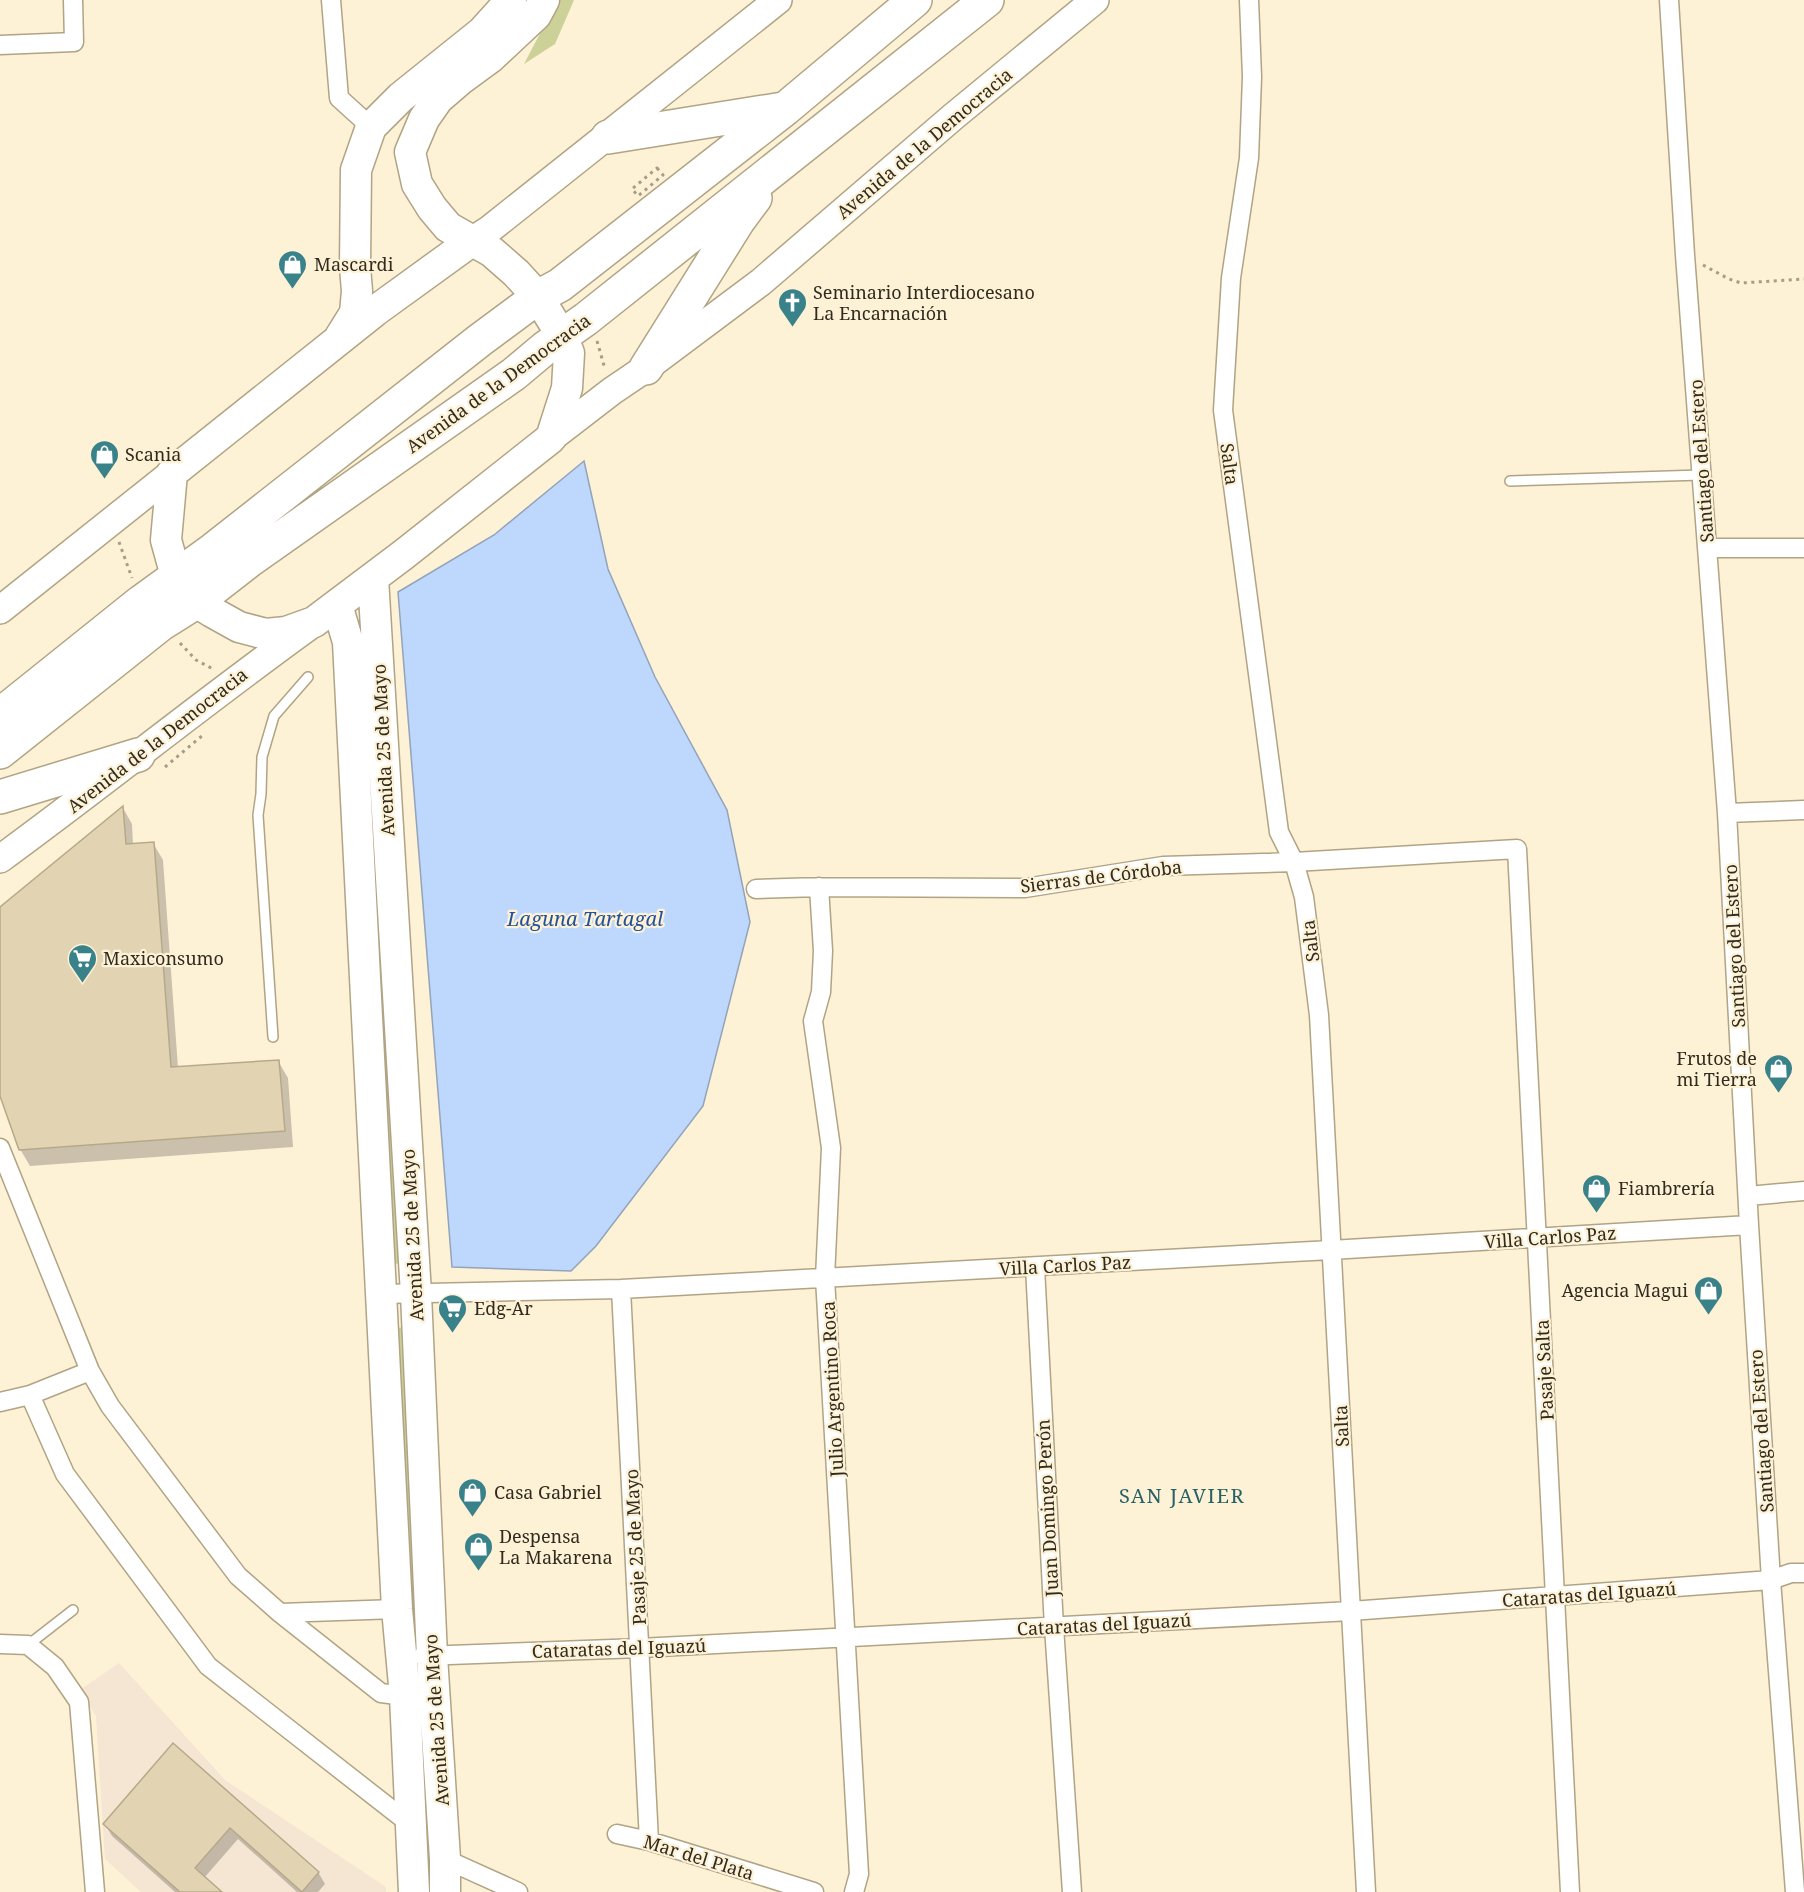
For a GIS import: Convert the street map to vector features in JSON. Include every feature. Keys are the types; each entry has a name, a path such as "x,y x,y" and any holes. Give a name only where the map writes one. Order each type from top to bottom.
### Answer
{"highway":[{"path":"0,715 538,297 560,285 785,109 915,0"},
{"name":"Avenida de la Democracia","path":"0,752 161,624 196,602 249,560 514,374 987,0"},
{"path":"608,137 785,109"},
{"path":"646,368 738,221 777,168"},
{"path":"0,797 138,755"}],"main road":[{"path":"338,340 355,313 357,291 355,267 356,170 372,128 401,97 482,32 511,0"},
{"path":"473,240 338,340 172,473 166,540 176,576 196,602 239,627 266,634 286,632 326,614 551,438 567,388 569,353 562,336 538,297 516,273 473,240 448,227 432,208 417,183 410,152 424,119 438,99 490,58 536,15 544,0"},
{"name":"Avenida 25 de Mayo","path":"373,578 416,1294 445,1892"},
{"name":"Avenida 25 de Mayo","path":"326,614 348,642 414,1892"}],"street":[{"path":"0,45 75,42 73,0"},
{"path":"331,0 339,98 372,128"},
{"path":"473,240 608,137 778,0"},
{"name":"Avenida de la Democracia","path":"551,438 761,282 954,116 1095,0"},
{"name":"Salta","path":"1249,0 1252,77 1248,158 1231,278 1223,410 1279,832 1294,862 1305,897 1319,1015 1366,1892"},
{"name":"Santiago del Estero","path":"1669,0 1685,255 1727,813 1771,1580 1795,1892"},
{"path":"0,610 172,473"},
{"path":"1707,548 1804,548"},
{"name":"Avenida de la Democracia","path":"0,859 233,681 326,614"},
{"path":"1727,813 1804,810"},
{"name":"Sierras de Córdoba","path":"756,889 1025,888 1163,866 1294,862 1517,849"},
{"name":"Pasaje Salta","path":"1517,849 1570,1892"},
{"name":"Julio Argentino Roca","path":"819,887 823,951 821,992 813,1021 831,1148 825,1278 859,1874 854,1892"},
{"path":"0,1148 90,1371 110,1406 238,1576 280,1613 381,1693 405,1696"},
{"path":"1748,1196 1804,1191"},
{"name":"Villa Carlos Paz","path":"381,1294 621,1289 1749,1225"},
{"name":"Juan Domingo Perón","path":"1035,1267 1053,1627 1072,1892"},
{"name":"Pasaje 25 de Mayo","path":"621,1289 649,1841"},
{"path":"0,1402 30,1395 90,1371"},
{"path":"30,1395 65,1474 208,1666 410,1824"},
{"name":"Cataratas del Iguazú","path":"402,1658 846,1638 1351,1611 1771,1580 1804,1573"},
{"path":"280,1613 398,1609"},
{"path":"0,1644 28,1645 55,1667 79,1701 94,1892"},
{"name":"Mar del Plata","path":"617,1834 649,1841 814,1892"},
{"path":"445,1859 518,1892"}],"lane":[{"path":"1510,481 1701,475"},
{"path":"273,1037 258,815 262,757 274,716 308,676"},
{"path":"28,1645 73,1610"}],"path":[{"path":"1685,255 1728,279 1740,283 1804,279"},
{"path":"596,339 612,391"},
{"path":"118,537 132,579"},
{"path":"172,636 196,660 221,673"}],"shaded area":[{"path":"119,1663 225,1780 386,1887 386,1892 141,1892 105,1859 96,1716 80,1690"}],"green space":[{"path":"560,0 574,0 555,44 524,64 547,20"},
{"path":"363,640 400,1259 396,1264 392,1263"},
{"path":"407,1327 421,1618 409,1619 396,1328"}],"water":[{"name":"Laguna Tartagal","path":"584,461 608,569 655,677 727,810 750,922 703,1106 596,1246 571,1271 452,1267 398,592 494,535"}],"building":[{"name":"Maxiconsumo","path":"123,806 126,844 154,842 171,1067 279,1060 285,1131 19,1150 0,1096 0,907"},
{"path":"173,1743 319,1872 302,1892 230,1828 195,1868 222,1892 180,1892 103,1824"}],"place":[{"name":"Mascardi","path":"293,290"},
{"name":"Seminario Interdiocesano La Encarnación","path":"792,328"},
{"name":"Scania","path":"104,480"},
{"name":"Maxiconsumo","path":"82,984"},
{"name":"Frutos de mi Tierra","path":"1778,1094"},
{"name":"Fiambrería","path":"1597,1214"},
{"name":"Agencia Magui","path":"1709,1316"},
{"name":"Edg-Ar","path":"453,1334"},
{"name":"Casa Gabriel","path":"473,1518"},
{"name":"Despensa La Makarena","path":"478,1572"}],"district":[{"name":"SAN JAVIER","path":"1182,1495"}]}
